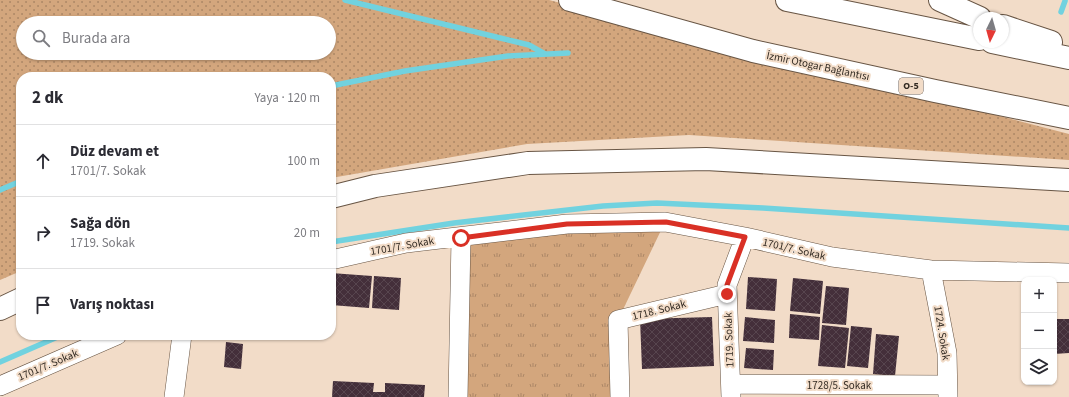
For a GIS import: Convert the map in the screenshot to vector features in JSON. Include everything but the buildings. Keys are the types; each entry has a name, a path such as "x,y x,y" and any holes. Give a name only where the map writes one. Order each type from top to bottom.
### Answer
{"highway":[{"name":"İzmir Otogar Bağlantısı","path":"570,0 753,52 1069,118"},
{"path":"787,0 973,39"},
{"path":"940,0 973,15"},
{"path":"1009,28 1069,49"},
{"path":"1009,46 1069,58"},
{"path":"336,196 375,186 528,163 706,159 1069,180"},
{"path":"0,309 16,302"}],"street":[{"name":"1701/7. Sokak","path":"336,259 406,243 461,238 567,224 666,222 745,237 832,257 931,270 1069,273"},
{"name":"1719. Sokak","path":"731,391 727,285 745,237"},
{"path":"458,397 461,238"},
{"name":"1724. Sokak","path":"931,270 947,353 947,391"},
{"name":"1718. Sokak","path":"620,397 618,320 727,294"},
{"name":"1701/7. Sokak","path":"0,386 106,340"},
{"path":"174,397 181,340"},
{"name":"1728/5. Sokak","path":"731,391 947,391"}],"green space":[{"path":"0,0 549,0 1069,134 1069,160 689,135 527,144 336,177 336,72 16,72 16,273 0,280"},
{"path":"665,222 618,320 620,397 458,397 461,238"}],"waterway":[{"path":"345,0 529,45 545,54"},
{"path":"1061,12 1065,1"},
{"path":"336,85 405,71 508,56 568,53"},
{"path":"0,190 16,183"},
{"path":"336,241 454,223 603,206 657,203 763,208 1069,228"},
{"path":"0,362 51,340"}],"route":[{"path":"461,238 567,224 666,222 745,237 727,285 727,294"}]}
